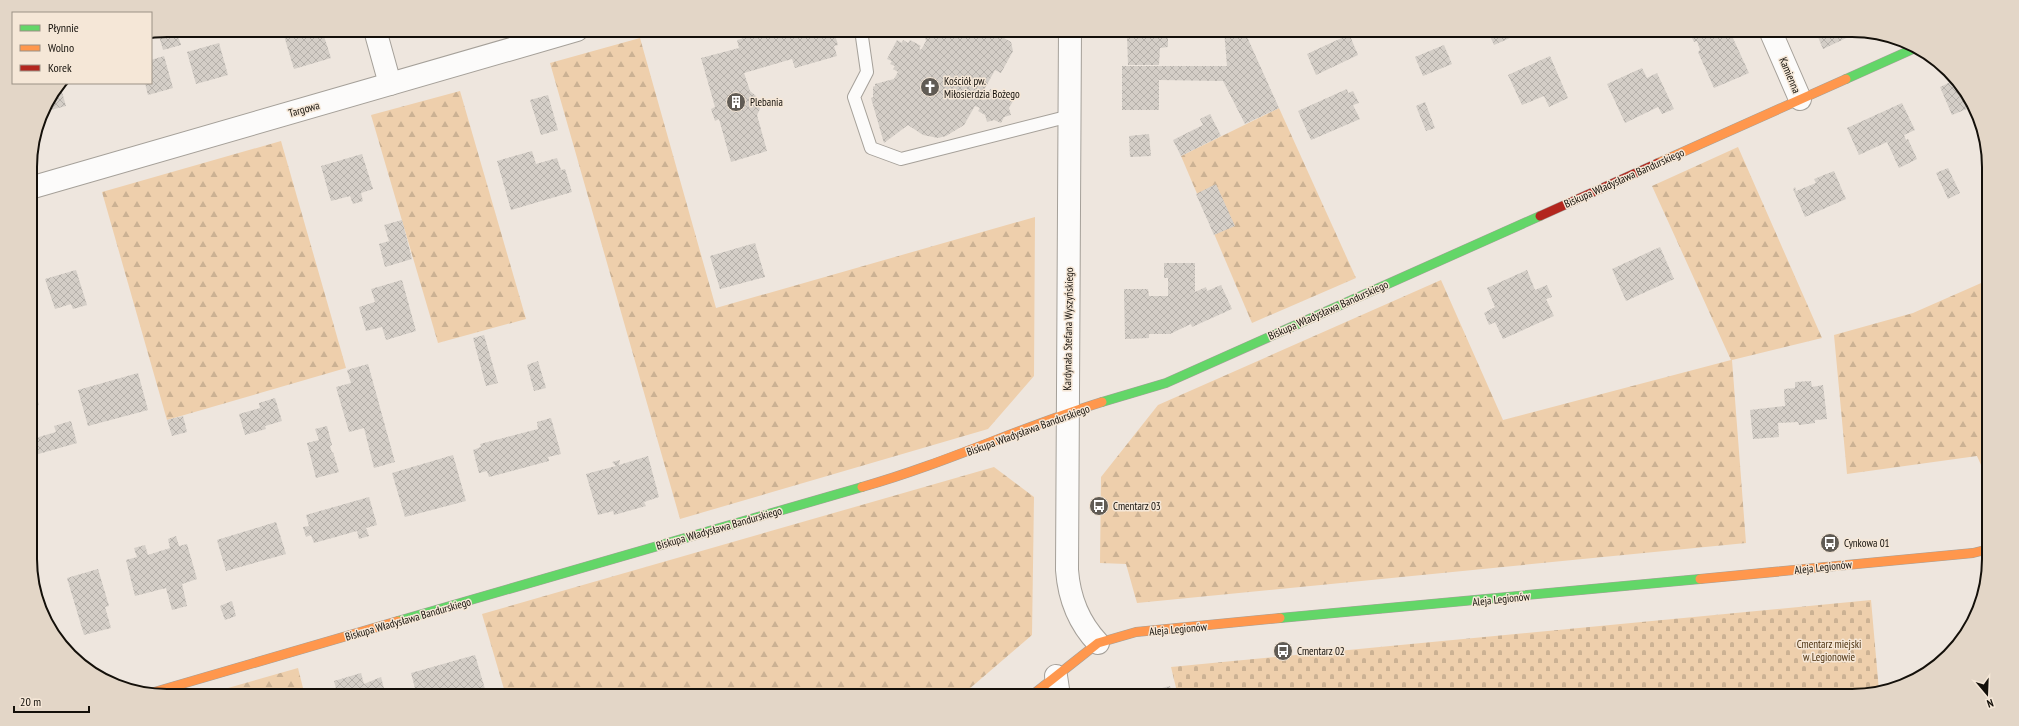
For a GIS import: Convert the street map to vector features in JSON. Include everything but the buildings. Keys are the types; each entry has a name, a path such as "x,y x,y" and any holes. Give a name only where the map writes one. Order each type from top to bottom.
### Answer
{"street":[{"path":"377,37 390,84"},
{"name":"Targowa","path":"37,186 554,37"},
{"name":"Kardynała Stefana Wyszyńskiego","path":"1070,37 1067,413 1068,578 1074,604 1080,618 1089,634 1098,643"},
{"name":"Kamienna","path":"1773,37 1800,99"},
{"name":"Biskupa Władysława Bandurskiego","path":"165,689 870,485 939,463 1067,413 1166,383 1910,50"},
{"name":"Aleja Legionów","path":"1057,686 1098,643 1136,632 1973,553 1982,551"}],"lane":[{"path":"862,37 867,72 854,97 871,148 901,159 1070,116"}],"green space":[{"path":"640,38 716,308 1035,217 1034,376 988,429 680,519 550,63"},
{"path":"460,91 526,319 438,343 371,115"},
{"path":"1279,108 1356,278 1252,323 1181,156"},
{"path":"281,141 346,368 167,420 102,192"},
{"path":"1738,147 1822,338 1732,360 1746,543 1137,603 1126,564 1100,563 1101,477 1158,405 1441,280 1503,420 1731,360 1652,186"},
{"path":"1982,283 1982,467 1977,456 1847,474 1834,335 1913,313"},
{"path":"994,467 1034,497 1032,635 969,689 504,689 482,614"},
{"name":"Cmentarz miejski w Legionowie","path":"1871,600 1879,686 1860,689 1176,689 1171,667"},
{"path":"298,668 303,689 224,689"}],"traffic: fast":[{"path":"1846,79 1910,50"},
{"path":"1102,402 1166,383 1540,216"},
{"path":"398,621 862,487"},
{"path":"1280,618 1700,579"}],"traffic: slow":[{"path":"1658,163 1846,79"},
{"path":"862,487 923,468 1102,402"},
{"path":"1700,579 1973,553 1982,551"},
{"path":"1040,689 1098,643 1136,632 1280,618"},
{"path":"165,689 398,621"}],"traffic: jam":[{"path":"1540,216 1658,163"}],"place":[{"name":"Kościół pw. Miłosierdzia Bożego","path":"930,87"},
{"name":"Plebania","path":"736,102"},
{"name":"Cmentarz 03","path":"1099,506"},
{"name":"Cynkowa 01","path":"1830,543"},
{"name":"Cmentarz 02","path":"1283,651"}]}
